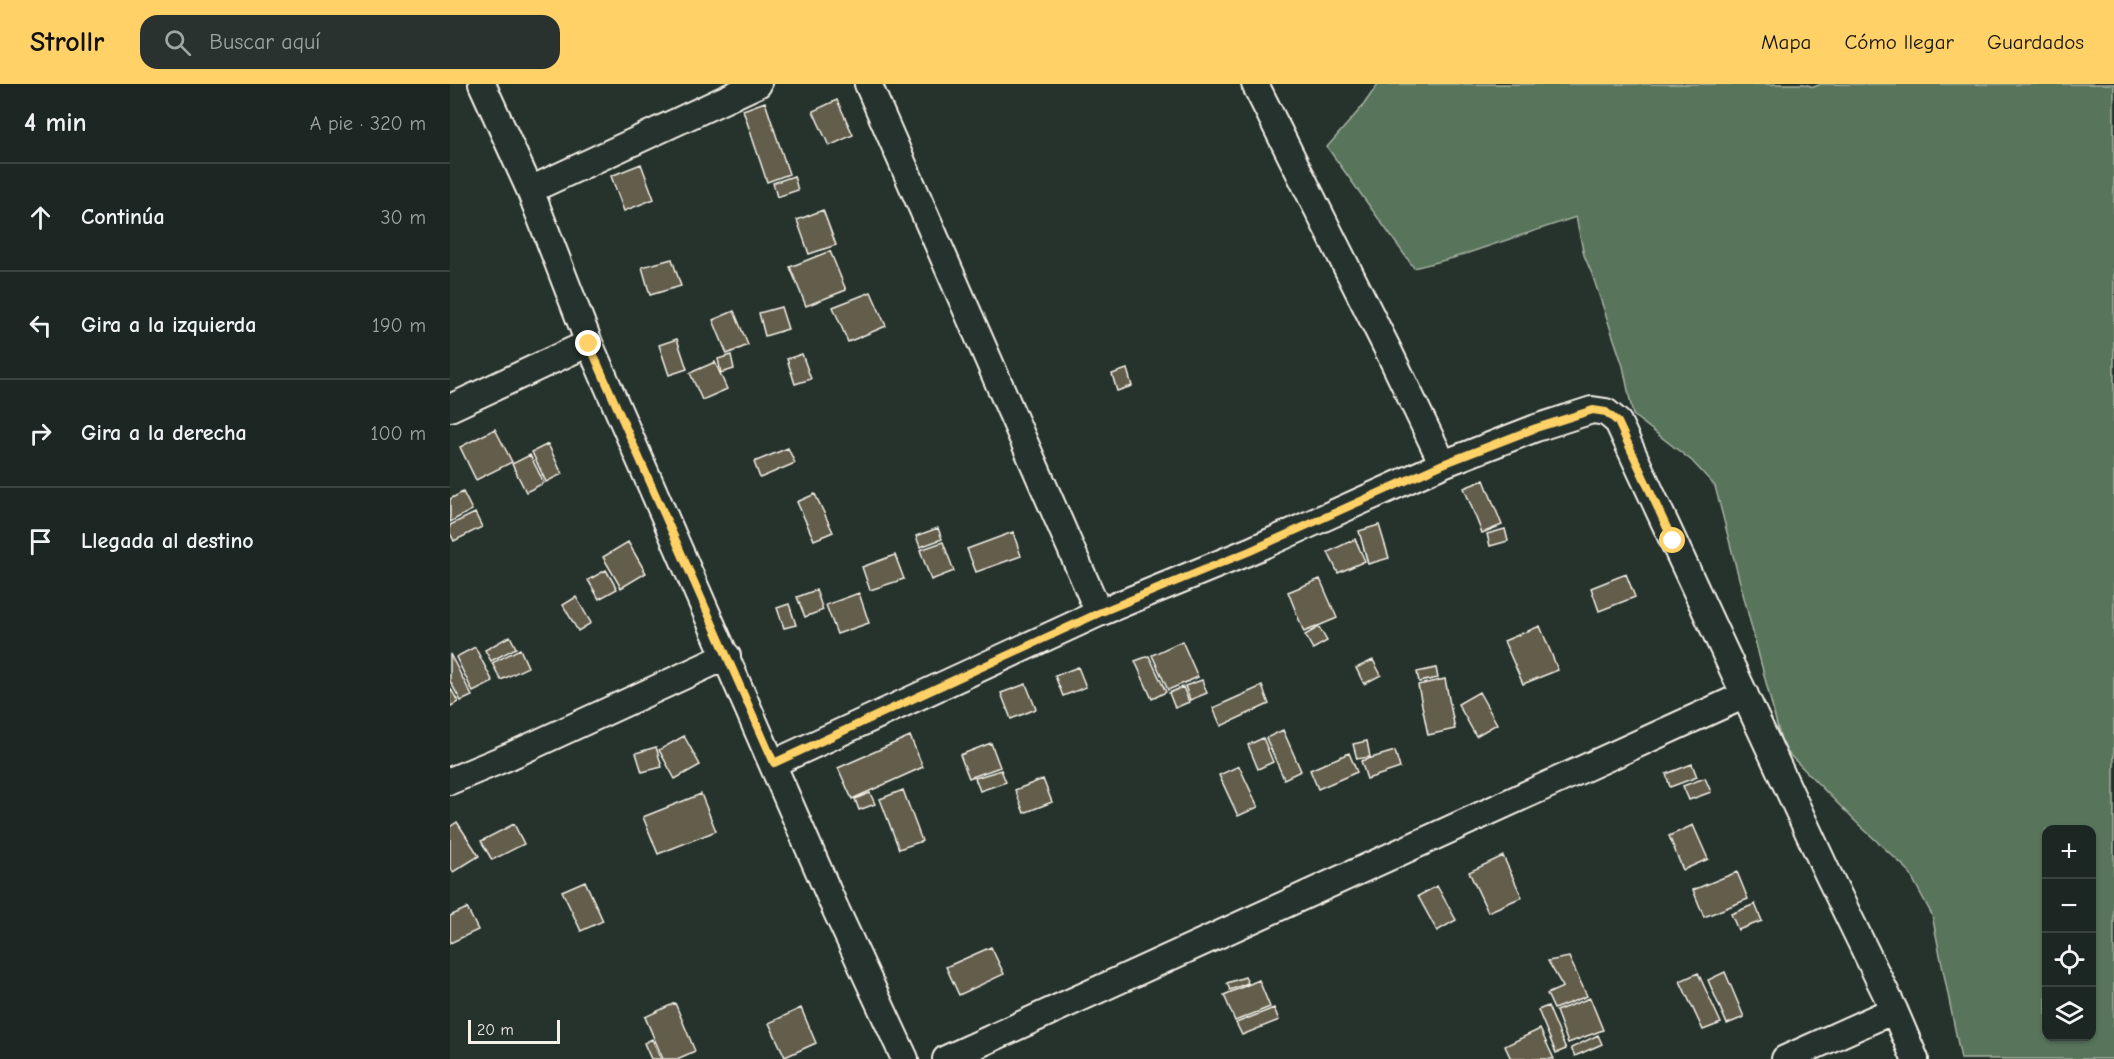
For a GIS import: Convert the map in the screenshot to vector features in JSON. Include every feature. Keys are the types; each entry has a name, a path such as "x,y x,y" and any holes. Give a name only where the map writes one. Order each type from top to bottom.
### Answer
{"street":[{"path":"482,84 530,190 589,344 836,908 905,1059"},
{"path":"530,190 758,84"},
{"path":"868,84 1099,613"},
{"path":"1255,84 1443,464"},
{"path":"450,408 589,344"},
{"path":"774,763 1099,613 1250,551 1443,464 1536,428 1593,410 1606,412 1618,422 1915,1059"},
{"path":"450,782 727,656"},
{"path":"946,1059 1745,695"},
{"path":"1785,1059 1894,1010"}],"green space":[{"path":"1378,84 1804,84 1814,87 1821,84 2114,84 2114,1059 1961,1059 1932,915 1908,870 1856,822 1783,748 1715,486 1692,461 1633,415 1623,366 1584,255 1576,217 1453,258 1414,268 1327,147 1362,107"}],"building":[{"path":"837,100 853,135 829,146 813,111"},
{"path":"765,102 789,174 767,182 743,110"},
{"path":"641,164 654,199 624,211 611,176"},
{"path":"794,176 798,190 777,197 773,183"},
{"path":"823,210 836,245 809,254 797,220"},
{"path":"830,251 846,290 806,306 790,267"},
{"path":"672,259 681,286 650,295 642,267"},
{"path":"871,292 886,326 848,342 833,307"},
{"path":"781,307 788,329 765,336 759,313"},
{"path":"734,311 748,345 727,354 713,320"},
{"path":"677,339 687,369 669,375 659,345"},
{"path":"802,354 811,379 795,384 787,359"},
{"path":"731,355 734,369 721,373 718,359"},
{"path":"715,362 727,389 702,400 690,373"},
{"path":"1127,369 1132,386 1117,391 1112,374"},
{"path":"495,429 512,462 476,480 460,447"},
{"path":"548,444 562,474 546,482 532,452"},
{"path":"788,448 795,463 760,478 754,462"},
{"path":"530,455 544,483 526,492 512,464"},
{"path":"1484,480 1502,525 1482,533 1464,488"},
{"path":"463,492 472,510 450,522 450,499"},
{"path":"815,494 833,532 814,540 797,502"},
{"path":"475,513 482,527 454,541 450,533 450,525"},
{"path":"1379,525 1389,558 1368,564 1359,531"},
{"path":"938,528 942,539 920,547 916,536"},
{"path":"1505,529 1508,541 1490,546 1487,534"},
{"path":"1013,532 1021,556 976,572 967,549"},
{"path":"1355,539 1365,561 1338,573 1328,552"},
{"path":"628,542 646,573 621,588 603,557"},
{"path":"943,542 954,571 931,580 920,550"},
{"path":"895,555 904,579 870,590 862,567"},
{"path":"606,570 617,589 599,599 588,580"},
{"path":"1626,574 1635,597 1599,611 1591,588"},
{"path":"1320,579 1337,618 1304,632 1288,592"},
{"path":"816,590 823,610 805,617 797,597"},
{"path":"859,593 869,623 837,634 826,605"},
{"path":"576,597 591,623 578,631 563,605"},
{"path":"789,604 796,625 784,628 777,608"},
{"path":"1540,626 1558,670 1523,684 1504,641"},
{"path":"1319,627 1327,641 1313,649 1305,635"},
{"path":"510,636 516,648 491,661 485,650"},
{"path":"1182,641 1198,677 1168,690 1152,655"},
{"path":"475,647 493,682 473,692 456,657"},
{"path":"520,649 528,667 501,680 492,663"},
{"path":"450,654 472,696 461,701 450,681"},
{"path":"1149,656 1166,692 1152,699 1135,661"},
{"path":"1373,660 1381,675 1364,684 1356,668"},
{"path":"1078,667 1086,687 1063,696 1055,676"},
{"path":"1436,668 1438,678 1419,682 1417,672"},
{"path":"1445,679 1455,729 1428,735 1418,685"},
{"path":"1202,680 1207,693 1190,700 1185,686"},
{"path":"1026,684 1036,709 1011,719 1001,693"},
{"path":"1262,686 1269,704 1221,726 1213,708"},
{"path":"450,687 458,702 451,706 450,705"},
{"path":"1183,687 1189,702 1175,708 1169,693"},
{"path":"1479,692 1497,724 1476,736 1458,704"},
{"path":"1283,730 1301,771 1284,779 1266,738"},
{"path":"684,736 700,765 675,779 659,750"},
{"path":"910,736 923,767 852,799 838,768"},
{"path":"1263,738 1273,762 1258,769 1248,745"},
{"path":"1367,741 1370,757 1357,759 1353,744"},
{"path":"991,743 1000,767 969,778 960,755"},
{"path":"656,747 662,767 642,772 636,753"},
{"path":"1395,751 1400,768 1367,779 1361,761"},
{"path":"1349,753 1357,772 1318,789 1310,770"},
{"path":"1692,764 1697,777 1670,787 1666,774"},
{"path":"1239,766 1258,807 1238,816 1219,775"},
{"path":"1001,770 1006,782 980,791 975,778"},
{"path":"1705,778 1711,792 1689,800 1683,786"},
{"path":"1043,779 1052,802 1024,813 1015,790"},
{"path":"903,790 922,841 899,849 880,799"},
{"path":"870,793 875,804 859,810 855,799"},
{"path":"701,794 716,831 658,854 643,817"},
{"path":"457,822 479,856 453,872 450,867 450,827"},
{"path":"514,824 524,844 492,860 481,841"},
{"path":"1693,825 1708,859 1683,870 1669,836"},
{"path":"1503,856 1522,897 1488,912 1469,872"},
{"path":"1737,872 1748,899 1704,917 1693,890"},
{"path":"585,881 603,921 581,931 562,891"},
{"path":"1437,886 1456,920 1437,931 1418,896"},
{"path":"1755,904 1762,921 1738,930 1731,914"},
{"path":"467,908 478,930 450,943 450,916"},
{"path":"991,947 1004,974 959,995 946,967"},
{"path":"1569,957 1587,996 1554,1009 1547,994 1563,987 1548,961"},
{"path":"1725,972 1744,1017 1727,1024 1708,980"},
{"path":"1698,973 1721,1023 1703,1030 1680,981"},
{"path":"1245,977 1248,983 1230,990 1227,983"},
{"path":"1259,980 1270,1007 1235,1021 1224,995"},
{"path":"1590,998 1603,1030 1568,1043 1556,1011"},
{"path":"675,1003 695,1051 677,1059 663,1059 645,1017"},
{"path":"1548,1006 1566,1049 1556,1053 1538,1010"},
{"path":"801,1008 816,1043 785,1057 769,1023"},
{"path":"1274,1008 1279,1020 1242,1035 1236,1023"},
{"path":"1540,1029 1554,1059 1511,1059 1505,1046"},
{"path":"1598,1035 1602,1044 1575,1056 1571,1048"},
{"path":"652,1039 661,1059 651,1059 644,1043"}],"route":[{"path":"589,344 774,763 1099,613 1250,551 1443,464 1536,428 1593,410 1606,412 1618,422 1673,541"}]}
